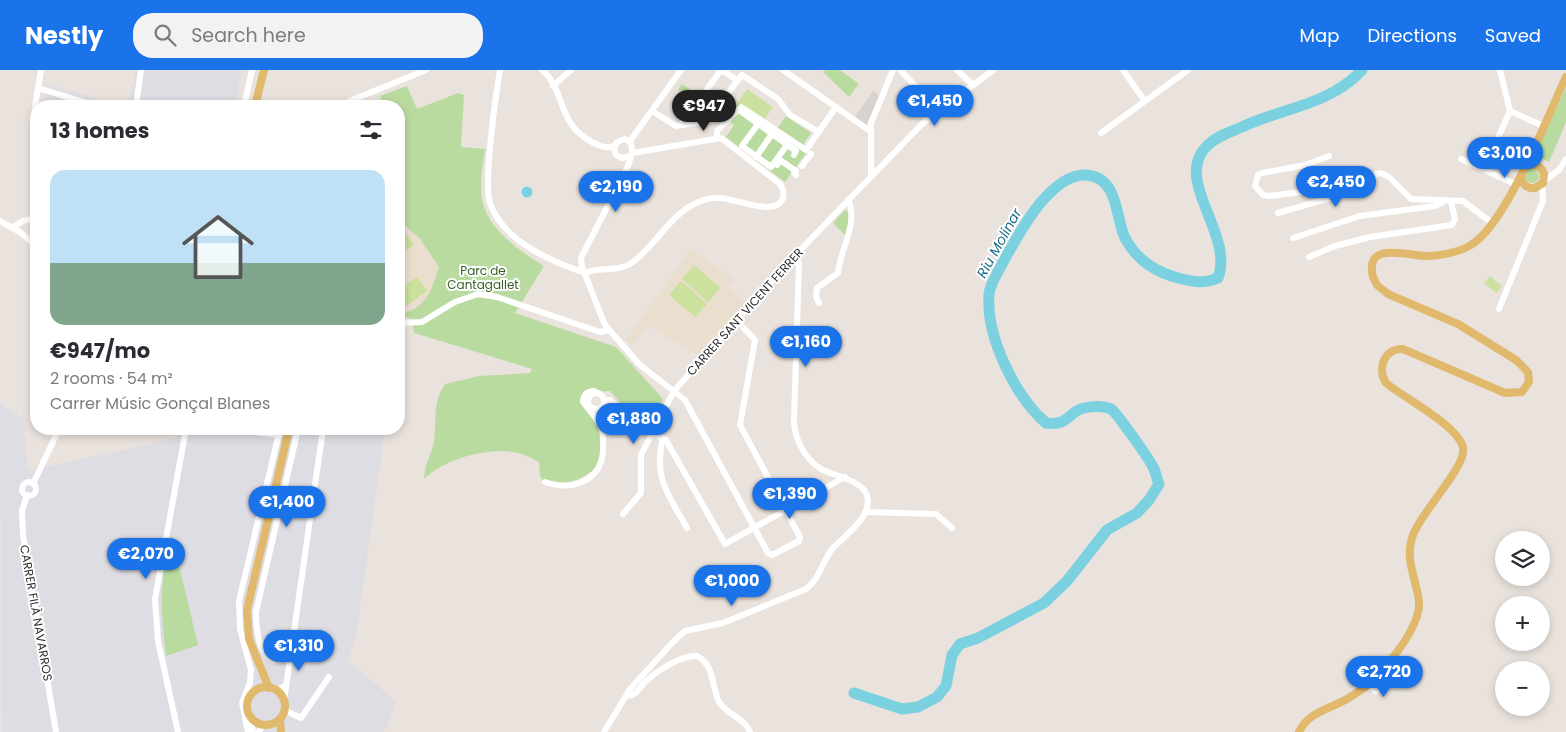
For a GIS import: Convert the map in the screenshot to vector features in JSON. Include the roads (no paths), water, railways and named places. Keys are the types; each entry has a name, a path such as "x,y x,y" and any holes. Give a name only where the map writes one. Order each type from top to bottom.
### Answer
{"main road":[{"path":"256,100 264,70"},
{"path":"1299,732 1312,716 1348,699 1368,685 1399,650 1417,615 1419,602 1409,563 1413,535 1427,509 1461,462 1463,448 1455,433 1394,390 1383,378 1382,367 1387,354 1397,348 1403,348 1500,391 1513,394 1522,392 1526,388 1529,379 1528,372 1516,360 1462,326 1385,292 1375,281 1372,269 1376,258 1387,252 1430,256 1467,247 1474,243 1492,223 1526,167 1566,77"},
{"path":"1510,195 1519,187 1525,186 1534,189 1543,183 1533,149"},
{"path":"1526,167 1539,167"},
{"path":"1521,175 1525,186"},
{"path":"269,688 260,670 249,639 247,622 250,593 288,435"},
{"path":"258,690 260,670"},
{"path":"274,732 262,727 250,715 248,710 249,698 258,690 269,688 277,692 284,701 284,710 280,719 281,732"},
{"path":"262,727 280,719"}],"street":[{"path":"36,100 40,70"},
{"path":"137,100 141,70"},
{"path":"245,100 252,70"},
{"path":"354,100 410,73 426,70"},
{"path":"500,70 488,182 490,203 496,216 511,232 538,252 568,268 585,273 629,264 673,220 690,207 709,198 726,197 766,208 781,202 784,192 780,180 724,139 717,138 631,155 625,158 618,157 614,152 614,146"},
{"path":"542,70 553,86 569,122 576,131 605,148 614,146 621,139 630,141"},
{"path":"553,86 571,70"},
{"path":"630,141 680,72 672,70"},
{"path":"681,125 722,70 736,80"},
{"path":"784,70 870,131"},
{"path":"871,176 870,131 873,117 893,70"},
{"path":"900,70 939,110"},
{"path":"957,70 973,85"},
{"name":"CARRER SANT VICENT FERRER","path":"623,514 641,493 641,454 674,391 794,256 848,199 939,110 993,70"},
{"path":"1123,70 1144,100"},
{"path":"1100,133 1188,70"},
{"path":"1484,169 1510,111 1500,70"},
{"path":"652,111 671,125 681,125 710,119 739,76 745,76 782,105 790,115 819,132"},
{"path":"38,88 77,100"},
{"path":"717,138 717,131 742,107 806,150 836,107"},
{"path":"739,110 796,152 794,154"},
{"path":"1510,111 1543,126"},
{"path":"758,124 742,146 756,157 771,167 787,145"},
{"path":"756,157 772,134"},
{"path":"568,268 574,266 581,258 627,168 633,147 630,141"},
{"path":"802,166 811,154"},
{"path":"1329,156 1305,165 1262,173 1258,176 1256,186 1263,195 1269,196 1309,191 1378,174 1389,177 1411,199 1466,203 1492,223"},
{"path":"1461,159 1515,184"},
{"path":"1499,309 1544,199 1543,183 1559,170 1566,159"},
{"path":"773,170 780,160 796,171 794,173 796,175"},
{"path":"1539,167 1559,170"},
{"path":"1278,214 1361,189 1378,174"},
{"path":"1534,189 1544,199"},
{"path":"819,303 816,297 817,288 838,273 851,225 851,205 848,199"},
{"path":"1293,238 1360,216 1435,206 1447,202"},
{"path":"1309,257 1335,246 1370,237 1452,225 1455,219 1447,202"},
{"path":"13,227 30,219"},
{"path":"0,221 13,227 30,241"},
{"path":"604,732 630,689 685,631 723,623 806,589 813,584 826,556 866,512 867,503 864,490 854,481 815,464 806,454 796,436 794,420 799,263 794,256"},
{"path":"581,258 602,320 640,365 686,400 770,555 799,541 800,537 740,425 755,340 737,321"},
{"path":"405,323 422,322 455,302 478,294 497,298 600,332 609,330"},
{"path":"545,482 570,487 594,475 600,466 603,443 602,429 583,402 584,396 588,392 594,391 604,400"},
{"path":"599,394 590,397 590,407 595,409 601,408 604,400"},
{"path":"604,400 610,400 637,425 666,440 725,544 845,478"},
{"name":"CARRER FILÀ NAVARROS","path":"56,435 33,484 29,482 24,486 23,490 27,495 22,511 23,535 56,732"},
{"path":"178,732 158,641 155,599 185,435"},
{"path":"248,732 242,703 250,683 251,670 240,629 238,611 244,572 279,435"},
{"path":"290,656 278,661 270,660 265,655 257,627 256,612 297,435"},
{"path":"284,701 322,435"},
{"path":"663,438 658,458 661,481 687,528"},
{"path":"866,512 936,514 952,528"},
{"path":"238,611 247,622 256,612"},
{"path":"626,696 636,694 644,683 662,670 690,656 698,656 708,664 715,690 722,706 746,725 750,732"},
{"path":"284,710 301,718 329,677"},
{"path":"277,692 286,685"},
{"path":"250,715 253,732"}],"water":[{"path":"527,186 533,192 527,198 521,192"}],"waterway":[{"name":"Riu Molinar","path":"854,693 902,709 918,707 937,697 946,686 952,655 960,644 978,638 1044,603 1067,581 1107,530 1137,513 1149,500 1159,484 1154,469 1147,457 1111,409 1098,406 1084,408 1074,412 1064,421 1046,423 1024,398 1005,365 992,329 989,311 989,291 1008,252 1036,208 1060,184 1073,177 1087,175 1097,178 1105,183 1110,191 1125,238 1147,264 1162,272 1183,279 1203,282 1218,278 1221,261 1218,243 1199,190 1196,174 1199,159 1208,145 1220,137 1257,121 1321,98 1349,82 1362,70"}],"park label":[{"name":"Parc de Cantagallet","path":"483,278"}]}
